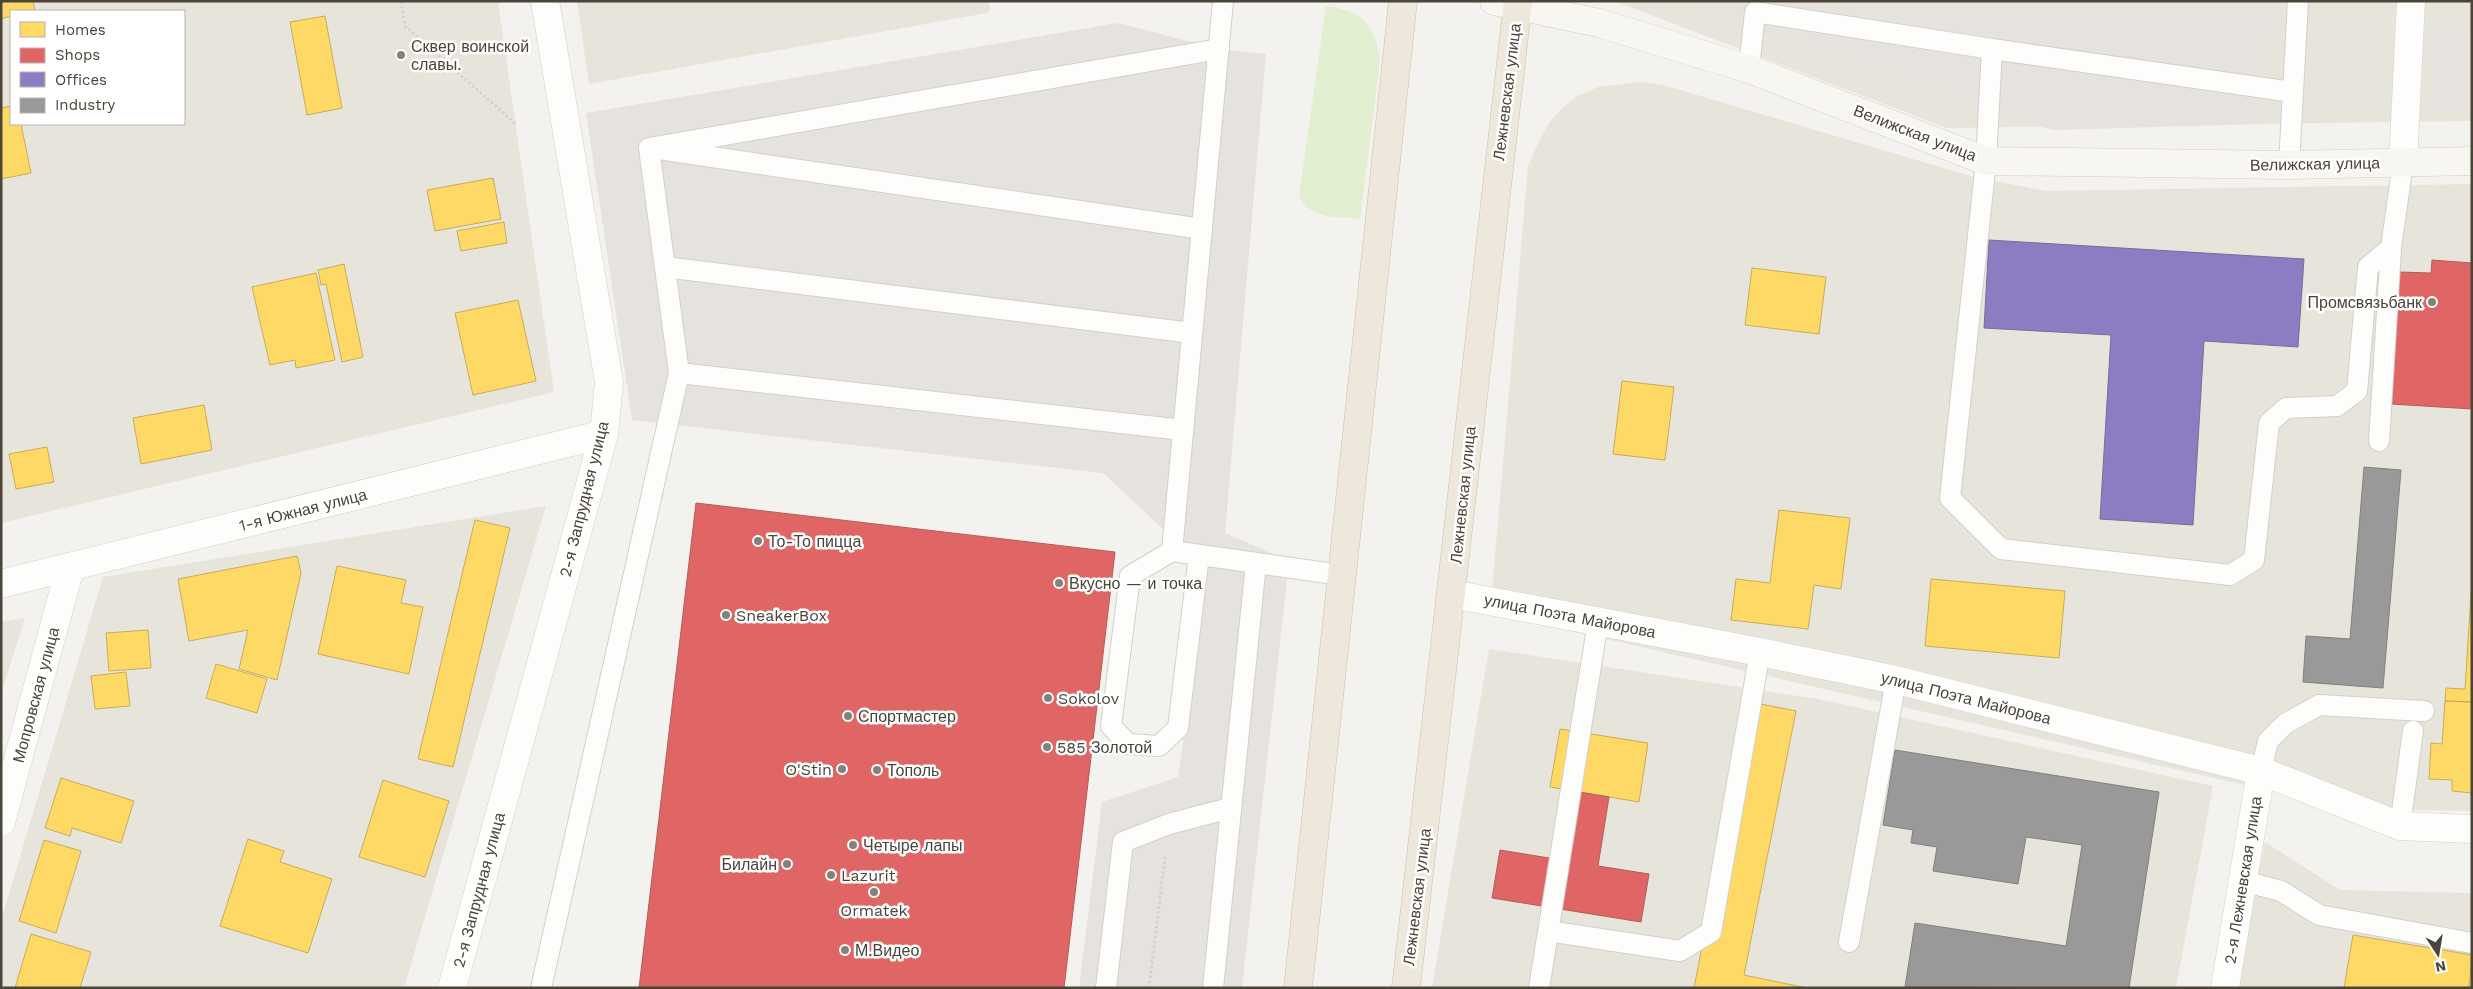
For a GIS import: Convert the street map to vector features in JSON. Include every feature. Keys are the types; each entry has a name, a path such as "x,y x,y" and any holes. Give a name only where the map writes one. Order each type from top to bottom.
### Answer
{"highway":[{"path":"1298,988 1403,1"},
{"name":"Лежневская улица","path":"1406,988 1452,594 1510,3"}],"main road":[{"name":"Велижская улица","path":"1510,3 1599,23 1748,69 1986,161 2289,165 2472,161"}],"street":[{"name":"2-я Запрудная улица","path":"452,988 604,434 609,382 545,1"},
{"path":"2403,162 2411,1"},
{"name":"1-я Южная улица","path":"1,584 604,434"},
{"name":"Мопровская улица","path":"1,822 70,568"},
{"name":"улица Поэта Майорова","path":"1452,594 1760,652 1896,680 2261,771 2400,826 2472,830"},
{"name":"2-я Лежневская улица","path":"2225,988 2261,771"}],"lane":[{"path":"1172,551 1223,1"},
{"path":"2289,165 2298,1"},
{"path":"1748,69 1752,7 1992,49 2292,92"},
{"path":"649,148 1219,49"},
{"path":"1992,49 1986,161 1950,498 2001,550 2230,575 2254,560 2269,423 2286,408 2337,406 2357,391 2368,267 2391,248"},
{"path":"649,148 1202,229"},
{"path":"541,988 679,373 649,148"},
{"path":"2379,441 2391,248 2403,162"},
{"path":"665,267 1192,333"},
{"path":"679,373 1183,430"},
{"path":"1199,555 1178,728 1159,746 1128,744 1111,726 1130,576 1172,551 1341,575"},
{"path":"1213,988 1256,563"},
{"path":"1539,988 1598,622"},
{"path":"1548,931 1680,951 1711,932 1760,652"},
{"path":"1849,942 1896,680"},
{"path":"2261,771 2268,741 2285,724 2319,705 2424,711"},
{"path":"2400,826 2413,731"},
{"path":"1106,988 1123,842 1169,824 1230,808"},
{"path":"2243,881 2281,891 2319,915 2472,943"}],"path":[{"path":"401,1 405,26 516,124"},
{"path":"1149,988 1169,824"}],"shaded area":[{"path":"1,1 498,1 554,392 1,523"},
{"path":"577,1 989,1 990,10 987,13 589,84"},
{"path":"1614,1 2472,1 2472,121 1947,128"},
{"path":"1706,1 2274,1 2261,124 2053,130 1710,15"},
{"path":"1118,23 1219,49 1266,54 1225,533 1289,561 1242,988 1079,988 1102,802 1178,777 1208,571 1103,473 632,420 586,113"},
{"path":"2472,31 2472,110 2431,111 2429,32"},
{"path":"1640,82 1663,85 1974,177 2046,191 2472,184 2472,811 2349,809 1549,626 1491,604 1528,166 1541,137 1550,122 1563,107 1578,96 1598,87"},
{"path":"546,506 404,988 1,988 1,921 103,577"},
{"path":"25,618 1,693 1,622"},
{"path":"1489,649 1818,699 2213,786 2176,988 1432,988"},
{"path":"2265,842 2340,890 2472,893 2472,988 2235,988"}],"green space":[{"path":"1326,6 1349,11 1364,21 1374,37 1380,60 1360,219 1333,217 1317,213 1304,204 1299,196"}],"building: Homes":[{"path":"1,1 33,1 35,10 10,10 10,16 1,19"},
{"path":"325,16 342,108 307,115 290,22"},
{"path":"10,106 10,125 21,125 31,173 1,179 1,108"},
{"path":"493,178 501,219 435,231 427,190"},
{"path":"504,222 507,243 461,251 457,231"},
{"path":"344,264 363,357 342,362 326,284 321,285 318,270"},
{"path":"1752,268 1826,277 1819,334 1745,325"},
{"path":"316,273 335,360 296,368 295,360 270,365 252,287"},
{"path":"518,300 536,381 473,395 455,313"},
{"path":"1622,381 1674,387 1665,460 1613,454"},
{"path":"204,405 212,450 141,464 133,418"},
{"path":"47,447 54,482 16,489 9,454"},
{"path":"1779,510 1850,518 1841,589 1814,585 1808,629 1731,620 1736,579 1770,583"},
{"path":"475,520 510,528 453,767 418,759"},
{"path":"297,556 301,573 277,680 239,669 248,630 189,641 178,579"},
{"path":"337,566 406,580 401,603 423,607 409,674 318,654"},
{"path":"2472,578 2472,702 2445,701 2446,688 2465,689"},
{"path":"1931,579 2065,591 2059,658 1925,646"},
{"path":"148,630 151,668 109,671 106,633"},
{"path":"216,664 267,679 257,713 206,698"},
{"path":"126,672 130,706 95,709 91,676"},
{"path":"2445,701 2472,702 2472,793 2452,791 2452,780 2429,779 2431,743 2442,744"},
{"path":"1750,702 1796,711 1744,975 1807,988 1694,988"},
{"path":"1560,729 1648,743 1639,802 1550,787"},
{"path":"61,778 134,801 121,843 72,828 70,836 45,828"},
{"path":"383,780 449,801 425,877 359,857"},
{"path":"248,839 284,851 280,862 332,879 308,953 220,926"},
{"path":"44,840 81,851 56,933 19,921"},
{"path":"31,934 91,952 80,988 15,988"},
{"path":"2353,935 2472,955 2469,988 2344,988"}],"building: Shops":[{"path":"2432,260 2472,263 2472,409 2391,404 2399,272 2431,273"},
{"name":"Тополь","path":"696,503 1115,552 1064,988 639,988"},
{"path":"1566,790 1609,797 1598,866 1649,874 1641,922 1492,898 1500,850 1555,859"}],"building: Offices":[{"path":"1989,240 2304,259 2298,347 2204,341 2193,525 2100,519 2111,335 1984,328"}],"building: Industry":[{"path":"2364,467 2401,470 2383,688 2303,682 2306,636 2350,639"},
{"path":"1895,750 2159,792 2129,988 1905,987 1915,923 2066,946 2082,845 2026,837 2018,884 1933,871 1937,847 1911,843 1913,830 1883,825"}],"place":[{"name":"Сквер воинской славы.","path":"401,55"},
{"name":"Промсвязьбанк","path":"2432,302"},
{"name":"То-То пицца","path":"758,541"},
{"name":"Вкусно — и точка","path":"1059,583"},
{"name":"SneakerBox","path":"726,615"},
{"name":"Sokolov","path":"1048,698"},
{"name":"Спортмастер","path":"848,716"},
{"name":"585 Золотой","path":"1047,747"},
{"name":"O'Stin","path":"842,769"},
{"name":"Тополь","path":"877,770"},
{"name":"Четыре лапы","path":"853,845"},
{"name":"Билайн","path":"787,864"},
{"name":"Lazurit","path":"831,875"},
{"name":"Ormatek","path":"874,892"},
{"name":"М.Видео","path":"845,950"}]}
